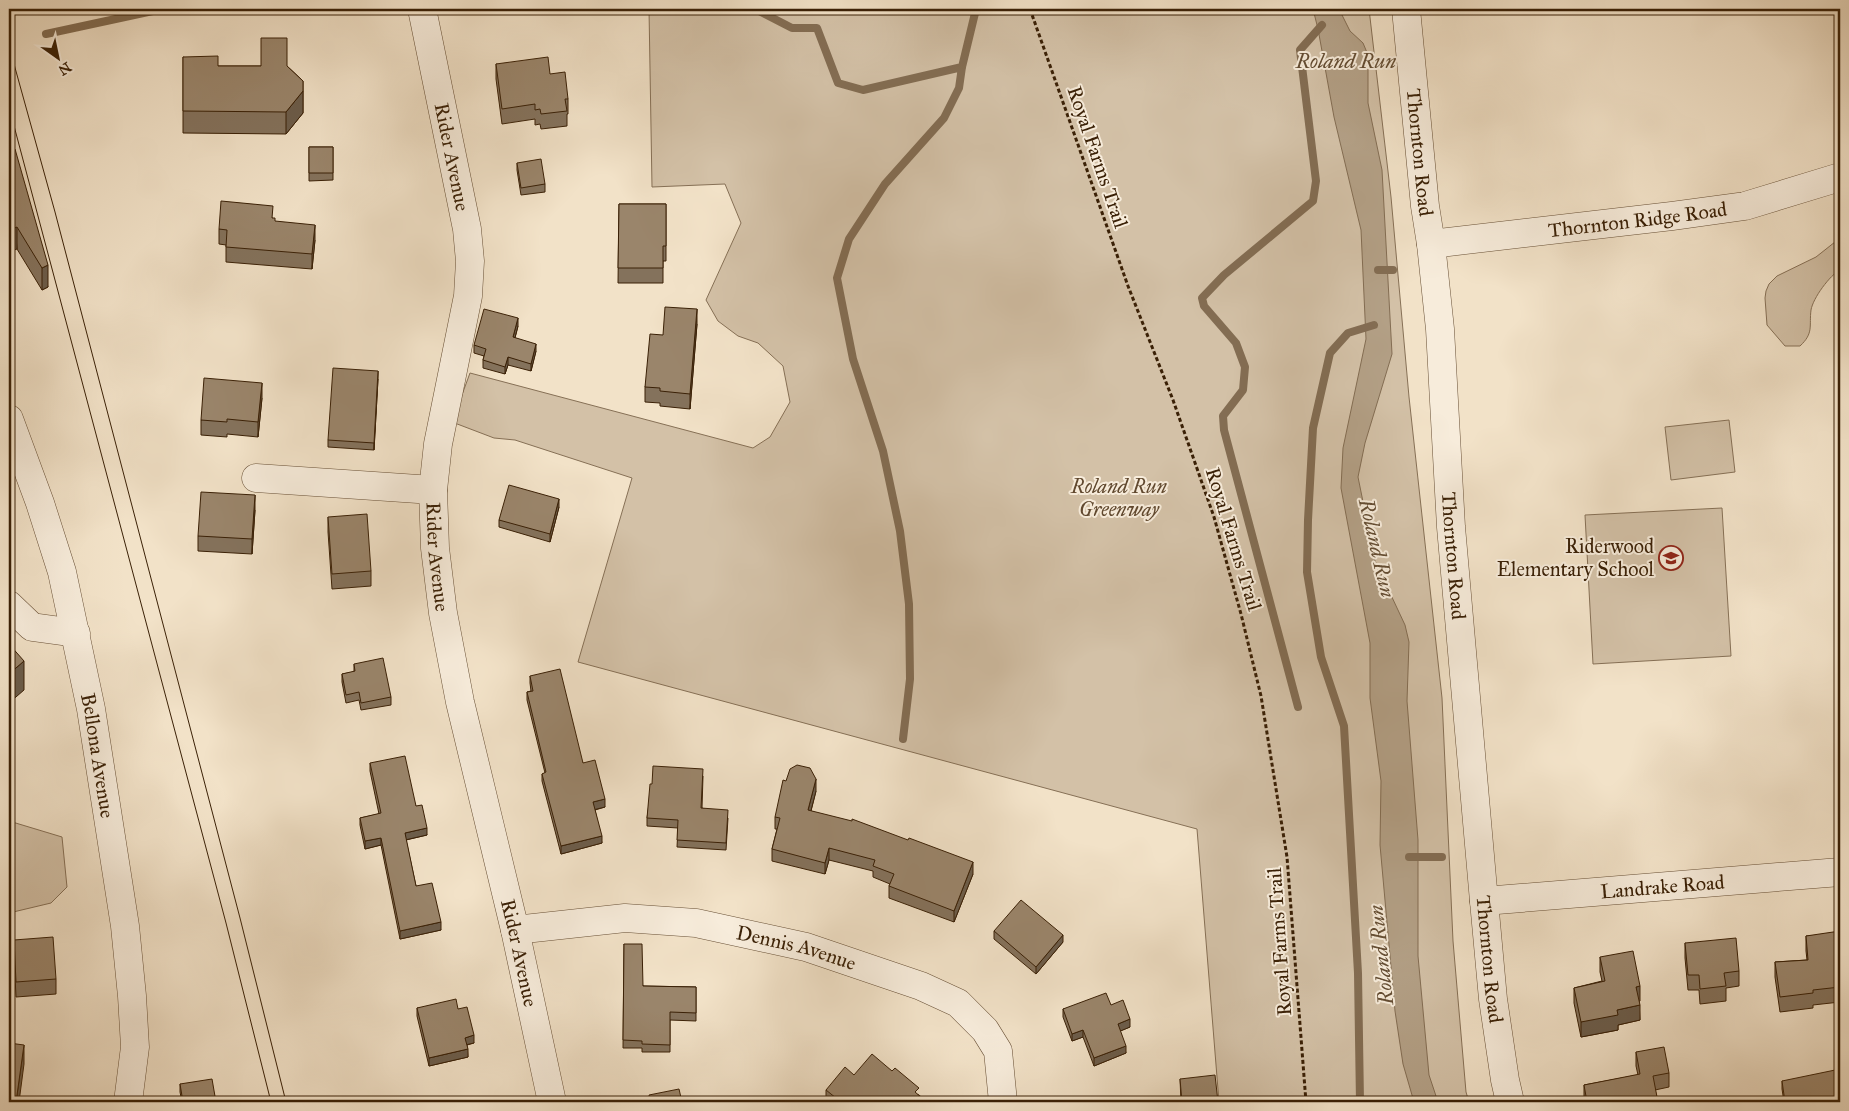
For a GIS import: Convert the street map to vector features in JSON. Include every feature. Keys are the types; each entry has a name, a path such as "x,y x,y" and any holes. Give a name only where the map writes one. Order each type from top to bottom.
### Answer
{"street":[{"name":"Thornton Road","path":"1406,9 1425,206 1440,329 1451,527 1484,901 1504,1080 1510,1102"},
{"name":"Rider Avenue","path":"422,13 467,229 470,261 468,296 438,444 433,490 435,548 443,613 460,702 515,930 552,1102"},
{"name":"Thornton Ridge Road","path":"1431,244 1745,206 1840,177"},
{"name":"Bellona Avenue","path":"9,419 40,503 62,572 91,709 125,926 132,996 135,1047 128,1102"},
{"path":"256,478 433,490"},
{"path":"9,605 32,627 76,633"},
{"name":"Landrake Road","path":"1484,901 1840,872"},
{"name":"Dennis Avenue","path":"515,930 625,918 696,922 806,946 921,986 958,1003 985,1030 998,1051 1003,1102"}],"path":[{"name":"Royal Farms Trail","path":"1030,9 1128,286 1173,400 1214,517 1241,614 1261,696 1287,857 1306,1102"}],"green space":[{"name":"Roland Run Greenway","path":"649,9 1369,9 1391,197 1409,397 1442,698 1453,941 1466,1092 1469,1102 1219,1102 1197,829 578,662 632,478 515,440 494,438 452,422 470,373 753,448 770,437 790,402 783,366 758,343 738,336 718,321 706,300 741,223 725,184 652,187"},
{"path":"1840,238 1840,270 1818,293 1812,305 1810,329 1807,337 1800,346 1785,346 1767,325 1765,298 1769,284 1777,276 1816,257"},
{"path":"1729,420 1735,472 1671,480 1665,427"},
{"path":"1722,508 1731,656 1593,664 1585,515"},
{"path":"9,821 62,837 67,887 51,903 9,913"}],"water":[{"name":"Roland Run","path":"1313,9 1339,9 1350,31 1363,43 1368,55 1368,103 1382,170 1392,354 1365,443 1358,477 1375,561 1405,625 1409,642 1407,701 1418,840 1418,956 1429,1075 1438,1102 1414,1102 1403,1064 1395,1011 1380,845 1381,781 1370,698 1370,643 1341,488 1343,448 1366,339 1361,230 1334,117"}],"building":[{"path":"261,38 287,38 287,66 303,81 303,91 286,112 183,111 183,57 218,56 218,66 261,66"},
{"path":"548,57 550,74 565,72 568,99 565,99 567,111 541,114 540,109 535,110 535,104 502,109 496,64"},
{"path":"309,147 333,147 333,173 309,173"},
{"path":"15,149 48,265 42,268 17,227 9,230 9,152"},
{"path":"541,159 545,184 521,188 517,163"},
{"path":"221,201 273,206 272,218 275,218 275,221 315,225 312,254 226,247 227,230 219,229"},
{"path":"619,204 666,204 666,246 663,246 663,268 618,268"},
{"path":"665,307 697,309 690,394 660,391 660,388 645,387 650,334 663,335"},
{"path":"484,309 518,318 513,337 536,344 531,364 508,357 505,367 483,360 486,349 474,345"},
{"path":"333,368 378,371 374,443 328,440"},
{"path":"204,378 262,383 258,422 227,419 227,422 201,420"},
{"path":"509,485 559,499 550,534 499,520"},
{"path":"201,492 255,495 252,539 198,536"},
{"path":"367,514 371,571 332,574 328,517"},
{"path":"9,644 24,661 9,674"},
{"path":"383,658 391,697 361,703 359,692 346,695 342,674 355,671 354,664"},
{"path":"560,669 583,763 595,760 605,799 593,802 602,836 561,846 542,774 546,772 527,692 533,691 530,676"},
{"path":"405,756 416,806 422,805 427,828 405,833 416,886 432,883 441,922 400,931 381,838 365,841 360,818 381,813 370,763"},
{"path":"797,765 810,768 816,779 808,810 852,821 852,819 973,862 954,911 889,886 894,874 873,866 875,860 829,848 825,863 772,849 780,818 775,817 783,780 786,781 790,769"},
{"path":"653,766 703,769 701,808 728,810 726,843 677,840 678,820 647,818"},
{"path":"1021,900 1063,935 1036,967 994,931"},
{"path":"1840,931 1840,987 1780,997 1775,962 1808,960 1806,936"},
{"path":"53,937 56,979 16,982 14,940"},
{"path":"1736,938 1739,971 1724,973 1726,986 1700,989 1699,975 1688,975 1685,943"},
{"path":"624,944 642,944 643,986 696,987 696,1013 670,1012 670,1045 642,1044 642,1041 623,1040"},
{"path":"1633,951 1640,986 1636,987 1640,1005 1617,1010 1618,1015 1581,1022 1574,988 1605,981 1600,957"},
{"path":"1106,993 1111,1005 1123,1000 1130,1019 1118,1024 1126,1046 1094,1058 1083,1030 1072,1034 1063,1009"},
{"path":"456,999 458,1009 467,1007 474,1035 465,1038 468,1049 429,1058 417,1008"},
{"path":"9,1043 24,1045 16,1102 9,1102"},
{"path":"1664,1047 1669,1073 1653,1076 1658,1102 1587,1102 1584,1085 1640,1074 1636,1052"},
{"path":"872,1054 892,1071 895,1068 919,1088 915,1092 927,1102 869,1102 864,1098 860,1102 841,1102 826,1090 845,1067 854,1075"},
{"path":"1840,1069 1840,1102 1785,1102 1782,1081"},
{"path":"1215,1075 1218,1102 1182,1102 1180,1079"},
{"path":"212,1079 216,1102 183,1102 180,1084"},
{"path":"679,1089 682,1102 650,1102 649,1095"}],"waterway":[{"path":"46,34 162,9"},
{"path":"755,9 792,28 817,28 838,83 863,90 962,67"},
{"path":"903,739 910,679 909,604 900,531 883,451 853,359 837,278 849,239 885,184 944,118 959,88 976,9"},
{"path":"1298,707 1224,430 1223,416 1243,390 1245,367 1236,343 1204,306 1202,298 1224,275 1313,201 1316,181 1300,50 1322,25"},
{"path":"1378,270 1393,270"},
{"path":"1360,1102 1358,973 1344,726 1321,657 1307,572 1313,428 1330,353 1348,333 1374,325"},
{"path":"1409,857 1442,857"}],"tram line":[{"path":"9,46 55,212 240,918 286,1102"},
{"path":"9,107 226,923 271,1102"}],"place":[{"name":"Riderwood Elementary School","path":"1671,558"}]}
